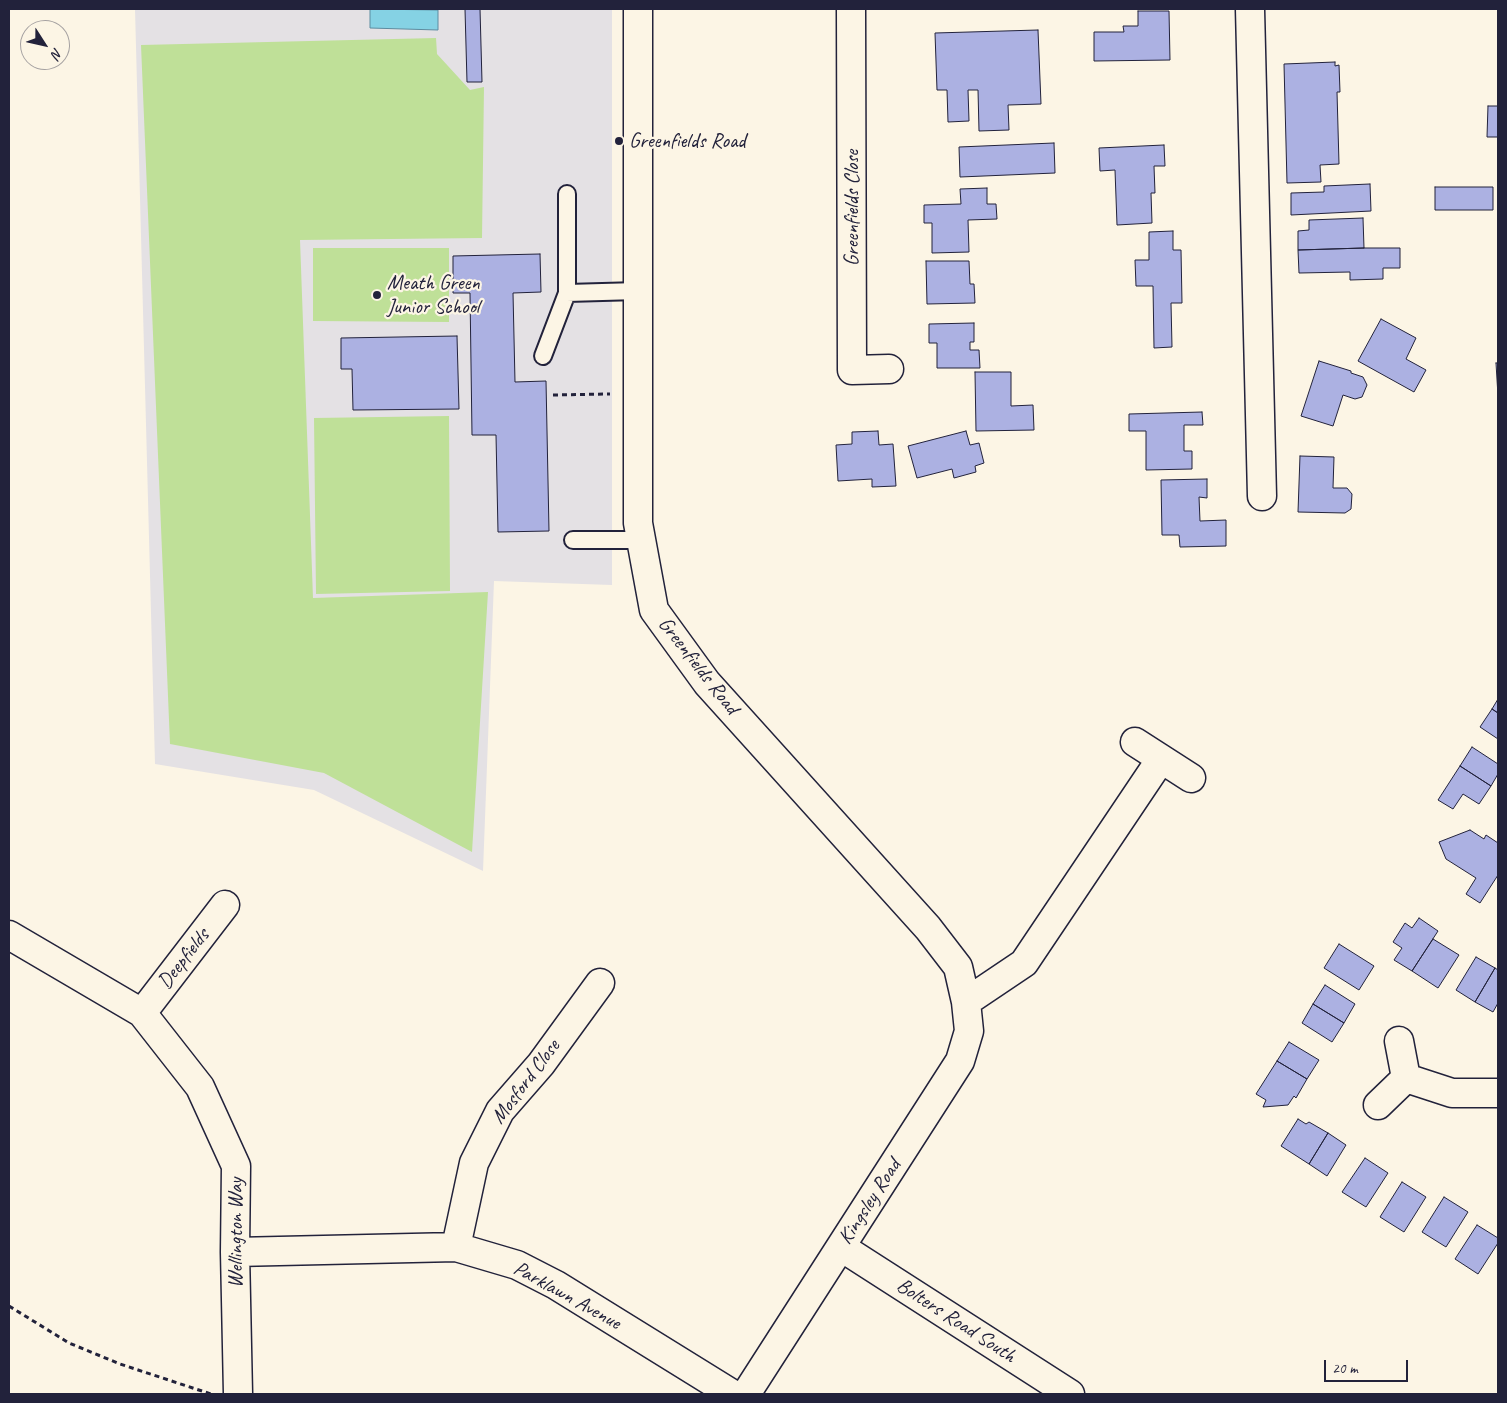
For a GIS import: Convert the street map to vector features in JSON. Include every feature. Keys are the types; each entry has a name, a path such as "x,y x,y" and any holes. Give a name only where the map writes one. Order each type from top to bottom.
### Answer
{"street":[{"name":"Greenfields Road","path":"638,9 638,523 654,610 707,683 928,928 958,967 966,1002"},
{"name":"Greenfields Close","path":"851,9 852,370 889,369"},
{"path":"1250,9 1262,496"},
{"path":"1135,742 1191,778"},
{"path":"966,1002 1024,963 1161,759"},
{"name":"Deepfields","path":"142,1013 225,905"},
{"name":"Wellington Way","path":"9,935 142,1013 200,1087 236,1166 235,1252 238,1394"},
{"name":"Mosford Close","path":"456,1247 474,1163 500,1111 541,1064 600,983"},
{"name":"Kingsley Road","path":"746,1394 960,1061 969,1031 966,1002"},
{"path":"1399,1041 1406,1078"},
{"path":"1406,1078 1452,1093 1498,1093"},
{"path":"1378,1105 1406,1078"},
{"name":"Parklawn Avenue","path":"235,1252 456,1247 517,1266 556,1285 732,1394"},
{"name":"Bolters Road South","path":"841,1248 1070,1394"}],"lane":[{"path":"544,356 566,293 567,194"},
{"path":"566,293 638,291"},
{"path":"573,540 641,540"}],"path":[{"path":"553,395 638,394"},
{"path":"9,1306 69,1343 120,1364 211,1394"}],"shaded area":[{"name":"Meath Green Junior School","path":"135,9 612,9 612,585 494,581 483,871 314,790 155,764"}],"green space":[{"path":"436,38 437,54 470,90 484,87 482,238 300,240 313,598 488,592 472,852 324,773 170,744 141,45"},
{"path":"313,248 449,248 449,322 313,321"},
{"path":"449,416 450,591 316,594 314,418"}],"water":[{"path":"370,9 438,10 438,30 370,28"}],"building":[{"path":"465,9 480,9 482,82 467,82"},
{"path":"1138,11 1169,11 1170,60 1094,61 1094,32 1124,32 1123,26 1138,26"},
{"path":"1038,30 1041,104 1008,105 1009,130 979,131 978,90 968,90 969,121 948,122 947,90 937,90 935,33"},
{"path":"1335,62 1335,66 1339,65 1340,92 1337,92 1339,164 1320,165 1321,182 1287,183 1284,64"},
{"path":"1488,106 1498,106 1498,137 1487,137"},
{"path":"1054,143 1055,173 960,177 959,147"},
{"path":"1164,145 1165,166 1154,166 1155,193 1151,193 1152,223 1117,225 1115,170 1100,171 1099,148"},
{"path":"1370,184 1371,211 1291,215 1291,193 1324,192 1324,186"},
{"path":"1435,187 1493,187 1493,210 1435,210"},
{"path":"987,188 987,204 996,204 997,219 968,220 969,252 932,253 932,223 924,223 924,205 961,204 960,189"},
{"path":"1363,218 1364,248 1298,250 1298,231 1309,230 1309,220"},
{"path":"1173,231 1173,250 1181,250 1182,303 1171,303 1172,347 1154,348 1153,286 1136,286 1135,260 1149,260 1149,232"},
{"path":"1400,248 1400,268 1383,268 1383,279 1350,280 1350,272 1299,273 1298,250"},
{"path":"540,254 541,292 513,293 515,382 546,381 549,531 498,532 496,435 472,435 470,293 453,293 453,256"},
{"path":"926,261 969,261 970,284 974,284 975,303 927,304"},
{"path":"1381,319 1416,338 1406,359 1426,370 1414,392 1358,361"},
{"path":"974,323 974,342 970,342 970,350 979,350 980,368 937,368 937,343 929,343 929,324"},
{"path":"457,336 459,409 353,410 352,369 341,369 341,338"},
{"path":"1319,361 1351,371 1351,373 1363,377 1367,385 1362,397 1355,399 1343,395 1333,426 1301,416"},
{"path":"1496,363 1498,363 1498,396"},
{"path":"975,372 1011,372 1011,406 1033,405 1034,430 976,431"},
{"path":"1202,412 1203,425 1184,425 1184,451 1192,451 1192,469 1146,470 1146,431 1129,431 1129,414"},
{"path":"878,431 879,445 893,444 896,486 872,487 872,479 838,481 836,445 852,444 852,432"},
{"path":"966,431 970,445 979,443 984,463 975,466 976,472 954,478 952,469 917,478 908,446"},
{"path":"1300,456 1334,457 1333,488 1347,488 1352,494 1351,509 1345,513 1298,512"},
{"path":"1207,479 1207,498 1199,497 1200,521 1226,520 1226,546 1180,547 1179,535 1162,535 1161,480"},
{"path":"1498,699 1498,713 1492,709"},
{"path":"1492,709 1498,713 1498,739 1480,727"},
{"path":"1472,747 1498,764 1498,774 1491,786 1460,766"},
{"path":"1460,766 1491,786 1479,804 1463,794 1453,809 1438,800"},
{"path":"1470,830 1484,839 1486,835 1498,843 1498,875 1480,903 1466,894 1476,878 1446,859 1439,842"},
{"path":"1419,918 1438,931 1412,971 1394,960 1402,948 1393,942 1405,923 1412,928"},
{"path":"1433,939 1459,955 1438,988 1412,971"},
{"path":"1339,944 1374,966 1359,990 1324,968"},
{"path":"1476,957 1495,968 1475,1002 1456,990"},
{"path":"1495,968 1498,970 1498,1003 1493,1012 1475,1002"},
{"path":"1325,985 1355,1004 1344,1023 1313,1004"},
{"path":"1313,1004 1344,1023 1332,1042 1302,1023"},
{"path":"1289,1042 1319,1060 1307,1079 1277,1061"},
{"path":"1277,1061 1307,1079 1296,1098 1294,1096 1288,1105 1263,1107 1266,1100 1256,1094"},
{"path":"1298,1119 1306,1124 1309,1122 1328,1133 1309,1164 1281,1146"},
{"path":"1328,1133 1346,1145 1327,1176 1309,1164"},
{"path":"1365,1158 1388,1173 1366,1207 1342,1192"},
{"path":"1402,1182 1426,1197 1404,1232 1380,1217"},
{"path":"1444,1197 1468,1212 1446,1247 1422,1232"},
{"path":"1477,1225 1498,1238 1498,1243 1478,1274 1455,1259"}],"place":[{"name":"Greenfields Road","path":"619,141"},
{"name":"Meath Green Junior School","path":"377,295"}]}
